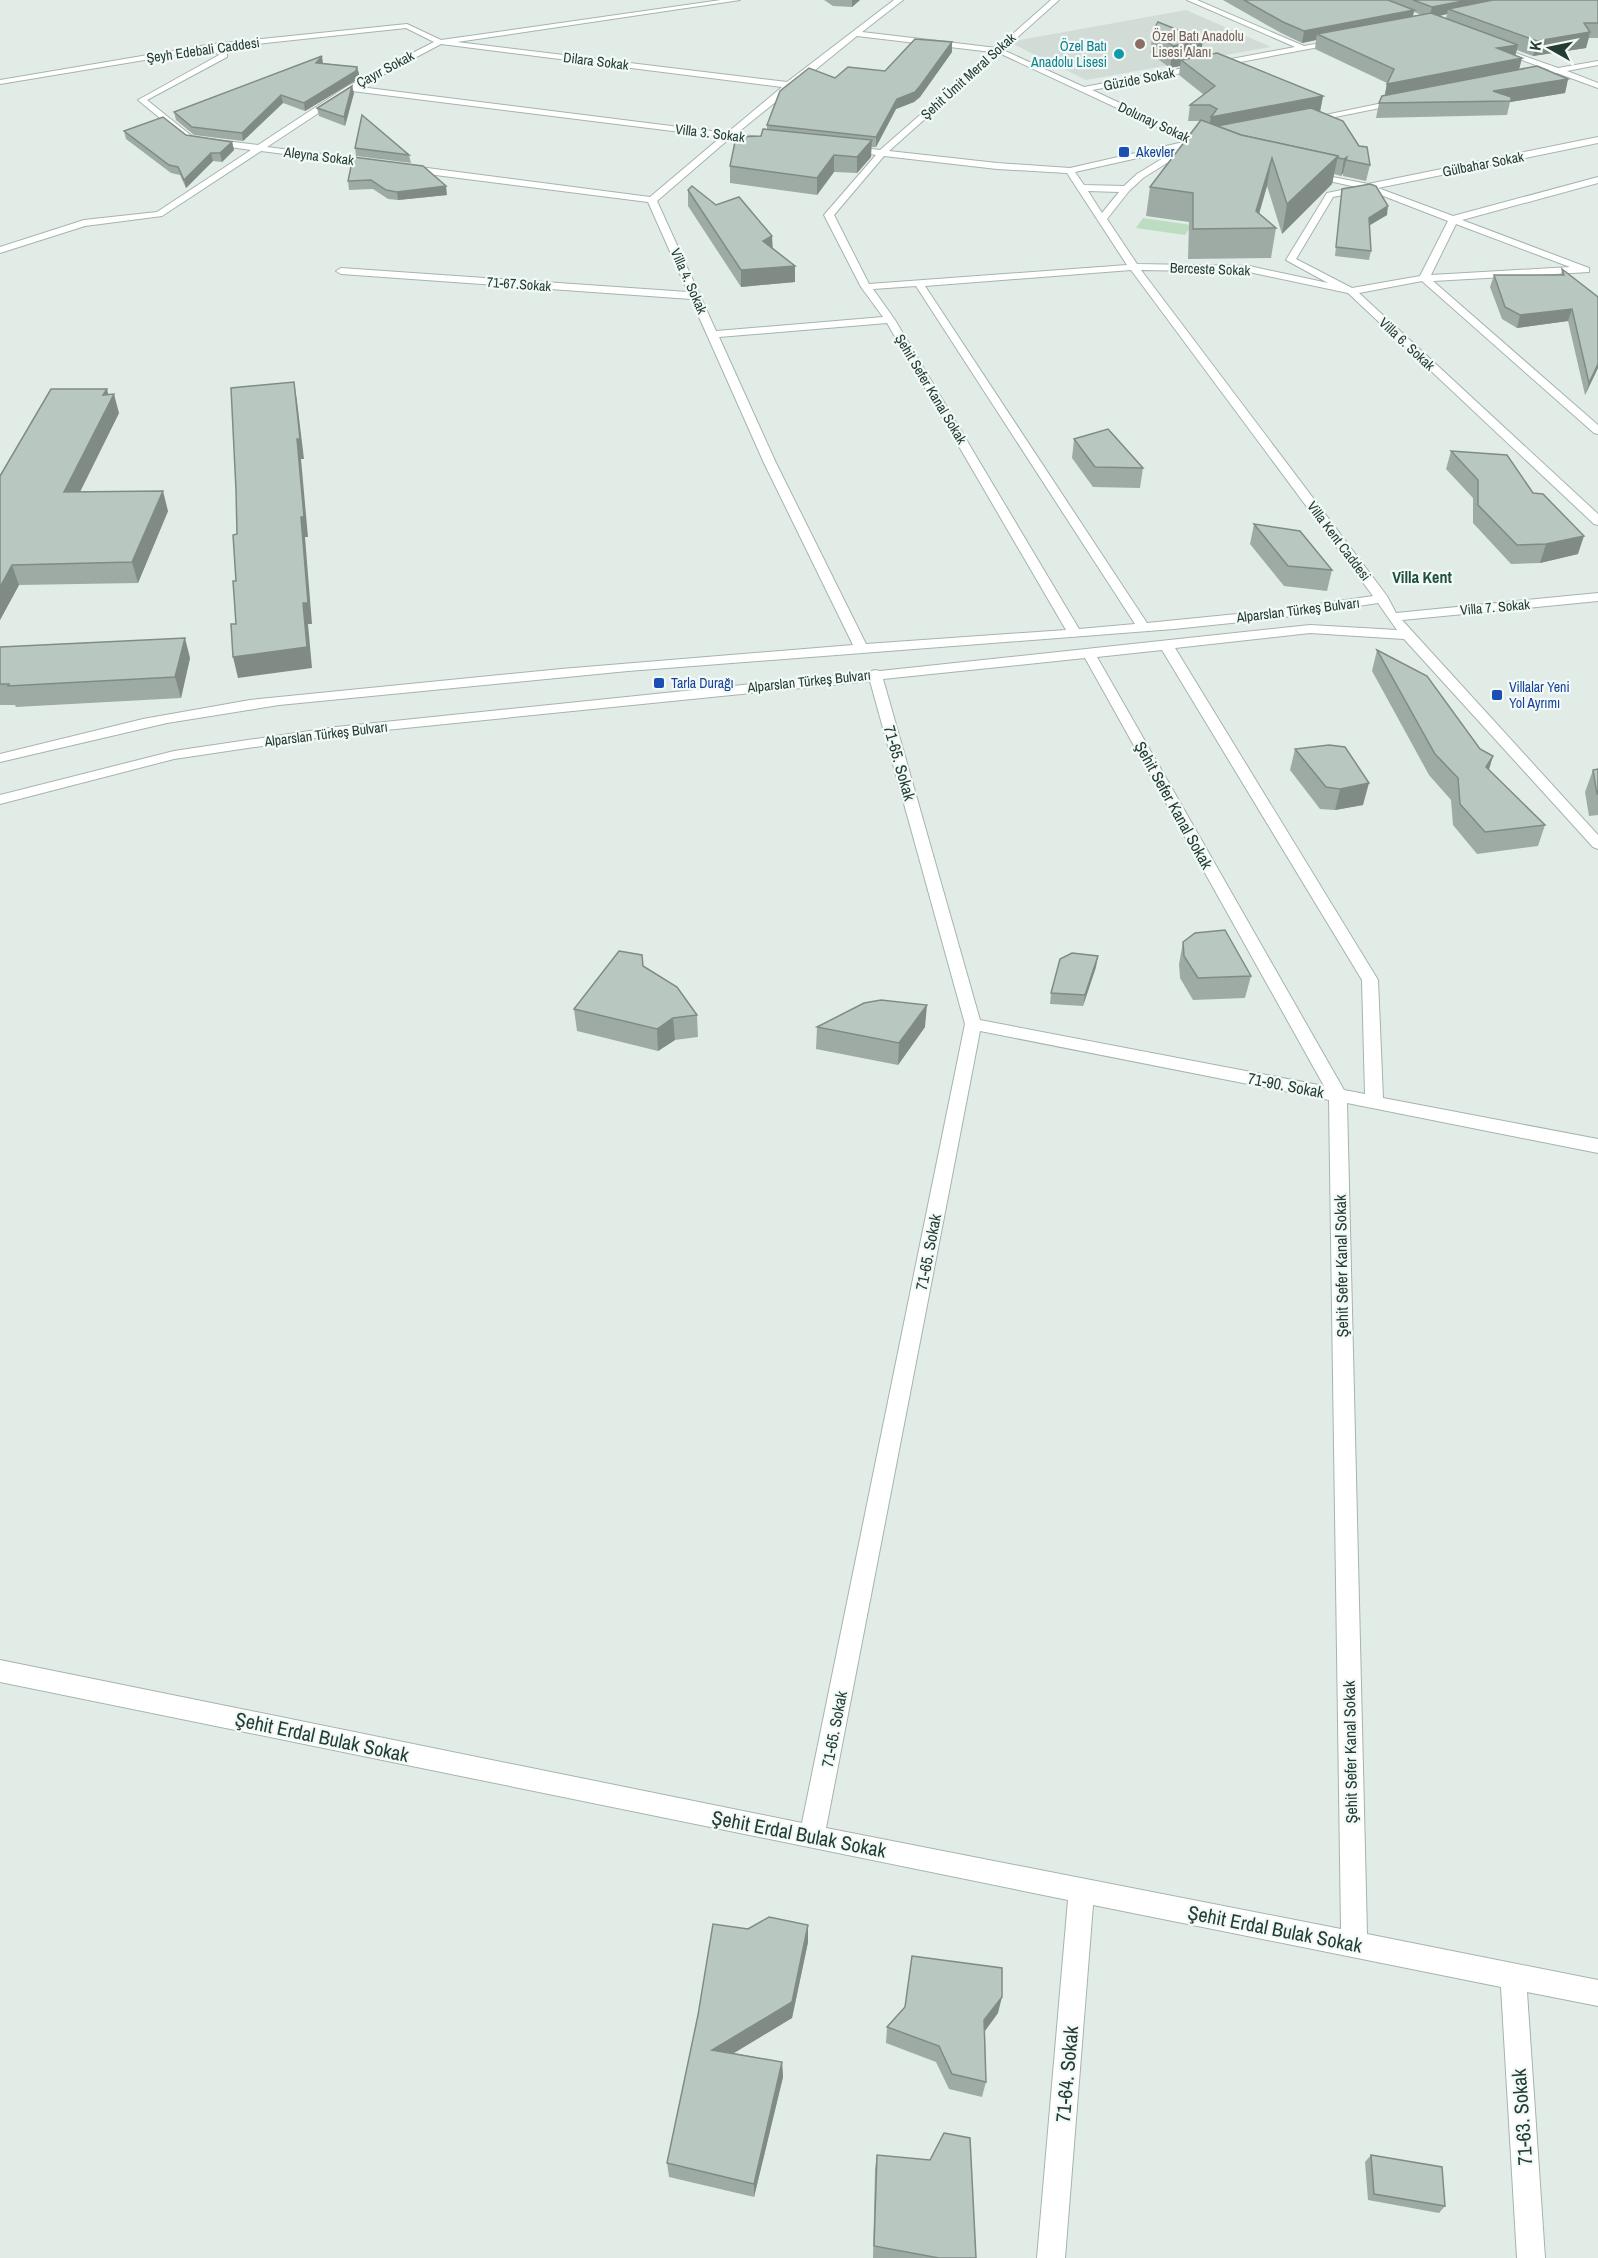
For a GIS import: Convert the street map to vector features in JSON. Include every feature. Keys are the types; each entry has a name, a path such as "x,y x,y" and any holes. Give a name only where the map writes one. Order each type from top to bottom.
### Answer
{"street":[{"name":"Çayır Sokak","path":"0,250 84,223 159,214 351,88 440,42 736,0"},
{"path":"652,200 789,85 899,0"},
{"name":"Şehit Ümit Meral Sokak","path":"882,153 1055,0"},
{"path":"1191,0 1304,48"},
{"name":"Dilara Sokak","path":"407,26 440,42 789,85"},
{"name":"Şeyh Edebali Caddesi","path":"0,82 213,46 407,26"},
{"name":"Dolunay Sokak","path":"857,34 998,50 1213,148"},
{"name":"Güzide Sokak","path":"1085,89 1349,39"},
{"path":"1483,43 1598,86"},
{"name":"Aleyna Sokak","path":"213,46 224,55 142,100 191,139 652,200"},
{"path":"1523,78 1598,63"},
{"name":"Villa 3. Sokak","path":"351,88 776,141"},
{"path":"1300,121 1418,98"},
{"path":"835,148 997,166 1070,171 1218,137"},
{"name":"Gülbahar Sokak","path":"1368,187 1598,140"},
{"path":"1102,219 1135,174 1194,141"},
{"name":"Şehit Sefer Kanal Sokak","path":"882,153 829,215 867,287 890,320 1075,633"},
{"path":"1100,164 1120,170"},
{"name":"Villa Kent Caddesi","path":"1070,171 1134,267 1382,599 1392,617 1598,844"},
{"path":"1299,172 1368,187 1586,270 1598,279"},
{"path":"1598,180 1454,219 1424,278 1598,431"},
{"name":"Villa 6. Sokak","path":"1368,187 1330,195 1291,260 1351,291 1598,521"},
{"path":"1081,188 1126,189"},
{"name":"Villa 4. Sokak","path":"652,200 770,463 862,649"},
{"path":"11,236 44,235"},
{"name":"Berceste Sokak","path":"867,287 1134,267 1249,269 1351,291 1424,278 1586,270 1598,267"},
{"name":"71-67.Sokak","path":"341,271 696,296"},
{"path":"918,282 1143,627"},
{"path":"712,334 890,320"},
{"name":"Villa 7. Sokak","path":"1392,617 1598,597"},
{"name":"Alparslan Türkeş Bulvarı","path":"0,758 160,720 254,704 504,678 1143,627 1318,609 1382,599"},
{"name":"Alparslan Türkeş Bulvarı","path":"0,800 174,754 290,738 1310,629 1409,635"},
{"path":"1166,645 1370,980 1374,1102"},
{"name":"Şehit Sefer Kanal Sokak","path":"1089,654 1338,1095 1354,1944"},
{"name":"71-65. Sokak","path":"812,1837 973,1024 875,675"},
{"name":"71-90. Sokak","path":"973,1024 1598,1146"},
{"name":"Şehit Erdal Bulak Sokak","path":"0,1671 812,1837 1598,1993"},
{"name":"71-64. Sokak","path":"1052,2258 1082,1890"},
{"name":"71-63. Sokak","path":"1514,1977 1531,2258"}],"shaded area":[{"name":"Özel Batı Anadolu Lisesi Alanı","path":"1186,10 1271,47 1086,80 1009,42"}],"green space":[{"path":"1143,218 1192,225 1185,235 1136,228"}],"building":[{"path":"1244,0 1388,0 1414,10 1304,31"},
{"path":"1413,0 1468,0 1432,7"},
{"path":"1493,0 1598,0 1598,23 1584,23 1590,32 1537,41 1448,9"},
{"path":"1431,13 1518,45 1497,48 1522,58 1387,84 1394,69 1317,34"},
{"path":"1158,22 1203,40 1173,46 1153,31"},
{"path":"915,39 952,42 915,92 897,99 876,137 767,125 780,91 809,68 835,78 848,67 885,71"},
{"path":"1217,53 1323,96 1211,117 1217,109 1210,105 1190,105 1215,86 1181,60"},
{"path":"322,56 316,63 357,67 356,71 304,103 281,95 242,133 192,127 174,112"},
{"path":"1537,66 1568,79 1493,91 1511,97 1511,101 1379,103 1382,96"},
{"path":"352,86 344,117 317,108"},
{"path":"1311,108 1343,121 1359,146 1367,147 1370,165 1346,160 1347,157 1338,158 1338,156 1241,135 1217,126"},
{"path":"362,115 409,155 355,148"},
{"path":"163,117 186,135 232,142 220,153 211,153 184,180 178,167 169,165 124,131"},
{"path":"1201,120 1241,135 1338,156 1287,204 1272,158 1256,211 1276,228 1193,229 1193,193 1150,187"},
{"path":"763,129 872,140 857,157 834,155 817,178 730,166 736,137 761,136"},
{"path":"353,157 423,166 446,186 397,192 386,190 371,180 348,181"},
{"path":"1370,184 1376,186 1388,206 1369,218 1371,251 1336,247 1342,189"},
{"path":"692,186 716,205 739,197 772,236 763,241 795,266 741,270 688,190"},
{"path":"1562,269 1598,297 1598,364 1589,383 1572,309 1520,315 1505,307 1494,275 1564,275"},
{"path":"294,382 304,517 301,517 308,603 303,603 307,647 233,657 231,624 236,624 233,581 236,581 233,535 237,534 231,388"},
{"path":"51,389 107,389 103,395 114,394 64,492 163,491 132,562 12,565 0,587 0,476"},
{"path":"1108,429 1143,468 1095,467 1074,439"},
{"path":"1451,451 1507,455 1533,493 1543,494 1584,536 1546,544 1517,545 1478,505 1478,480"},
{"path":"1254,524 1300,531 1332,570 1288,566"},
{"path":"185,638 175,677 8,686 9,684 0,684 0,647"},
{"path":"1377,650 1427,676 1480,749 1493,756 1486,767 1545,825 1485,832 1460,804 1458,778 1435,754"},
{"path":"1329,745 1345,747 1369,783 1340,789 1326,787 1295,749"},
{"path":"1598,769 1598,794 1597,794 1593,770"},
{"path":"1225,930 1251,976 1198,978 1184,956 1183,942 1195,933"},
{"path":"619,951 642,955 643,966 677,987 697,1015 673,1018 657,1029 574,1009"},
{"path":"1072,953 1098,956 1085,995 1051,993 1060,959"},
{"path":"881,1000 927,1005 899,1043 817,1027 864,1003"},
{"path":"769,1917 808,1925 792,2002 712,2050 782,2062 754,2184 667,2163 698,2015 713,1924 748,1929"},
{"path":"912,1956 1002,1968 1002,1997 984,2020 986,2082 952,2074 939,2046 887,2027 905,2007"},
{"path":"944,2133 970,2138 976,2258 939,2258 874,2246 877,2155 930,2160"},
{"path":"1371,2155 1442,2167 1445,2206 1374,2194"}],"place":[{"name":"Özel Batı Anadolu Lisesi Alanı","path":"1140,44"},
{"name":"Özel Batı Anadolu Lisesi","path":"1119,54"},
{"name":"Akevler","path":"1124,152"},
{"name":"Tarla Durağı","path":"659,683"},
{"name":"Villalar Yeni Yol Ayrımı","path":"1497,695"}],"district":[{"name":"Villa Kent","path":"1422,577"}]}
